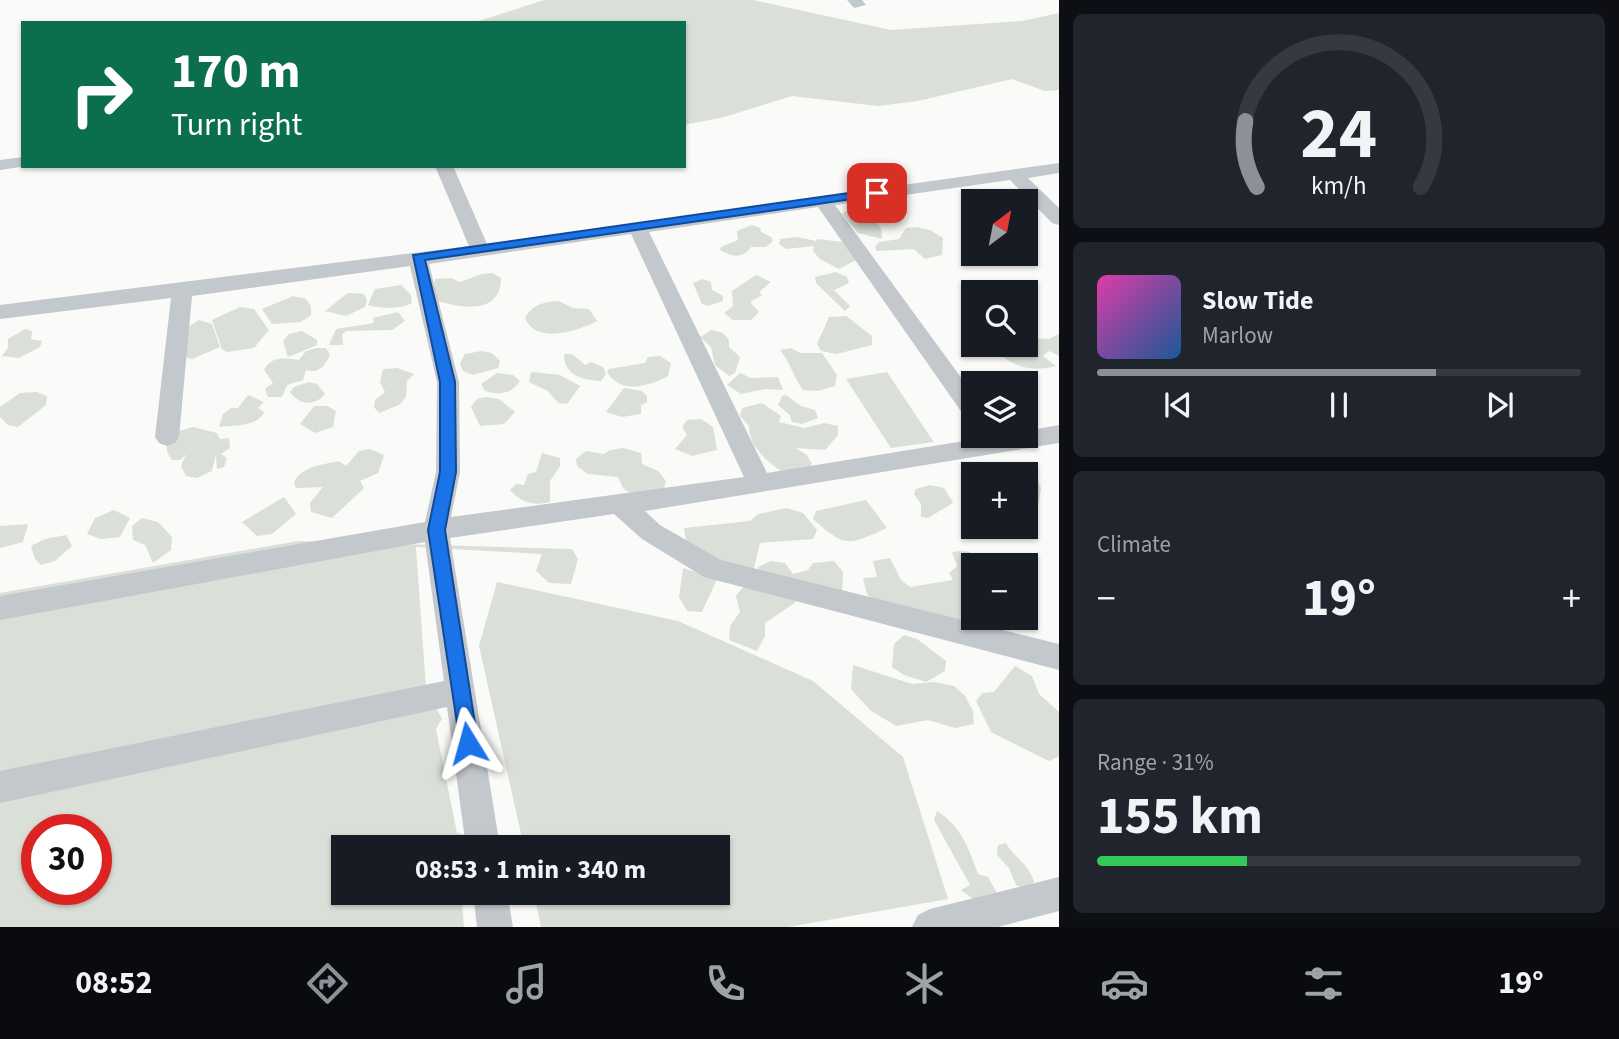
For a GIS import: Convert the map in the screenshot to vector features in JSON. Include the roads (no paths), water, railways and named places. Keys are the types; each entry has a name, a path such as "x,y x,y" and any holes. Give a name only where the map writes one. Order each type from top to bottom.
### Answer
{"street":[{"path":"0,165 21,162"},
{"path":"445,168 480,249"},
{"path":"0,312 638,229 822,200 1059,169"},
{"path":"1014,174 1059,219"},
{"path":"822,200 961,394"},
{"path":"638,229 760,483"},
{"path":"418,257 448,382 448,472 436,530 481,835"},
{"path":"167,437 181,290"},
{"path":"1038,435 1059,433"},
{"path":"0,608 436,530 619,503 654,501 961,446"},
{"path":"619,503 651,532 714,569 1059,657"},
{"path":"0,787 460,691"},
{"path":"930,927 1059,894"},
{"path":"492,905 495,927"}]}
